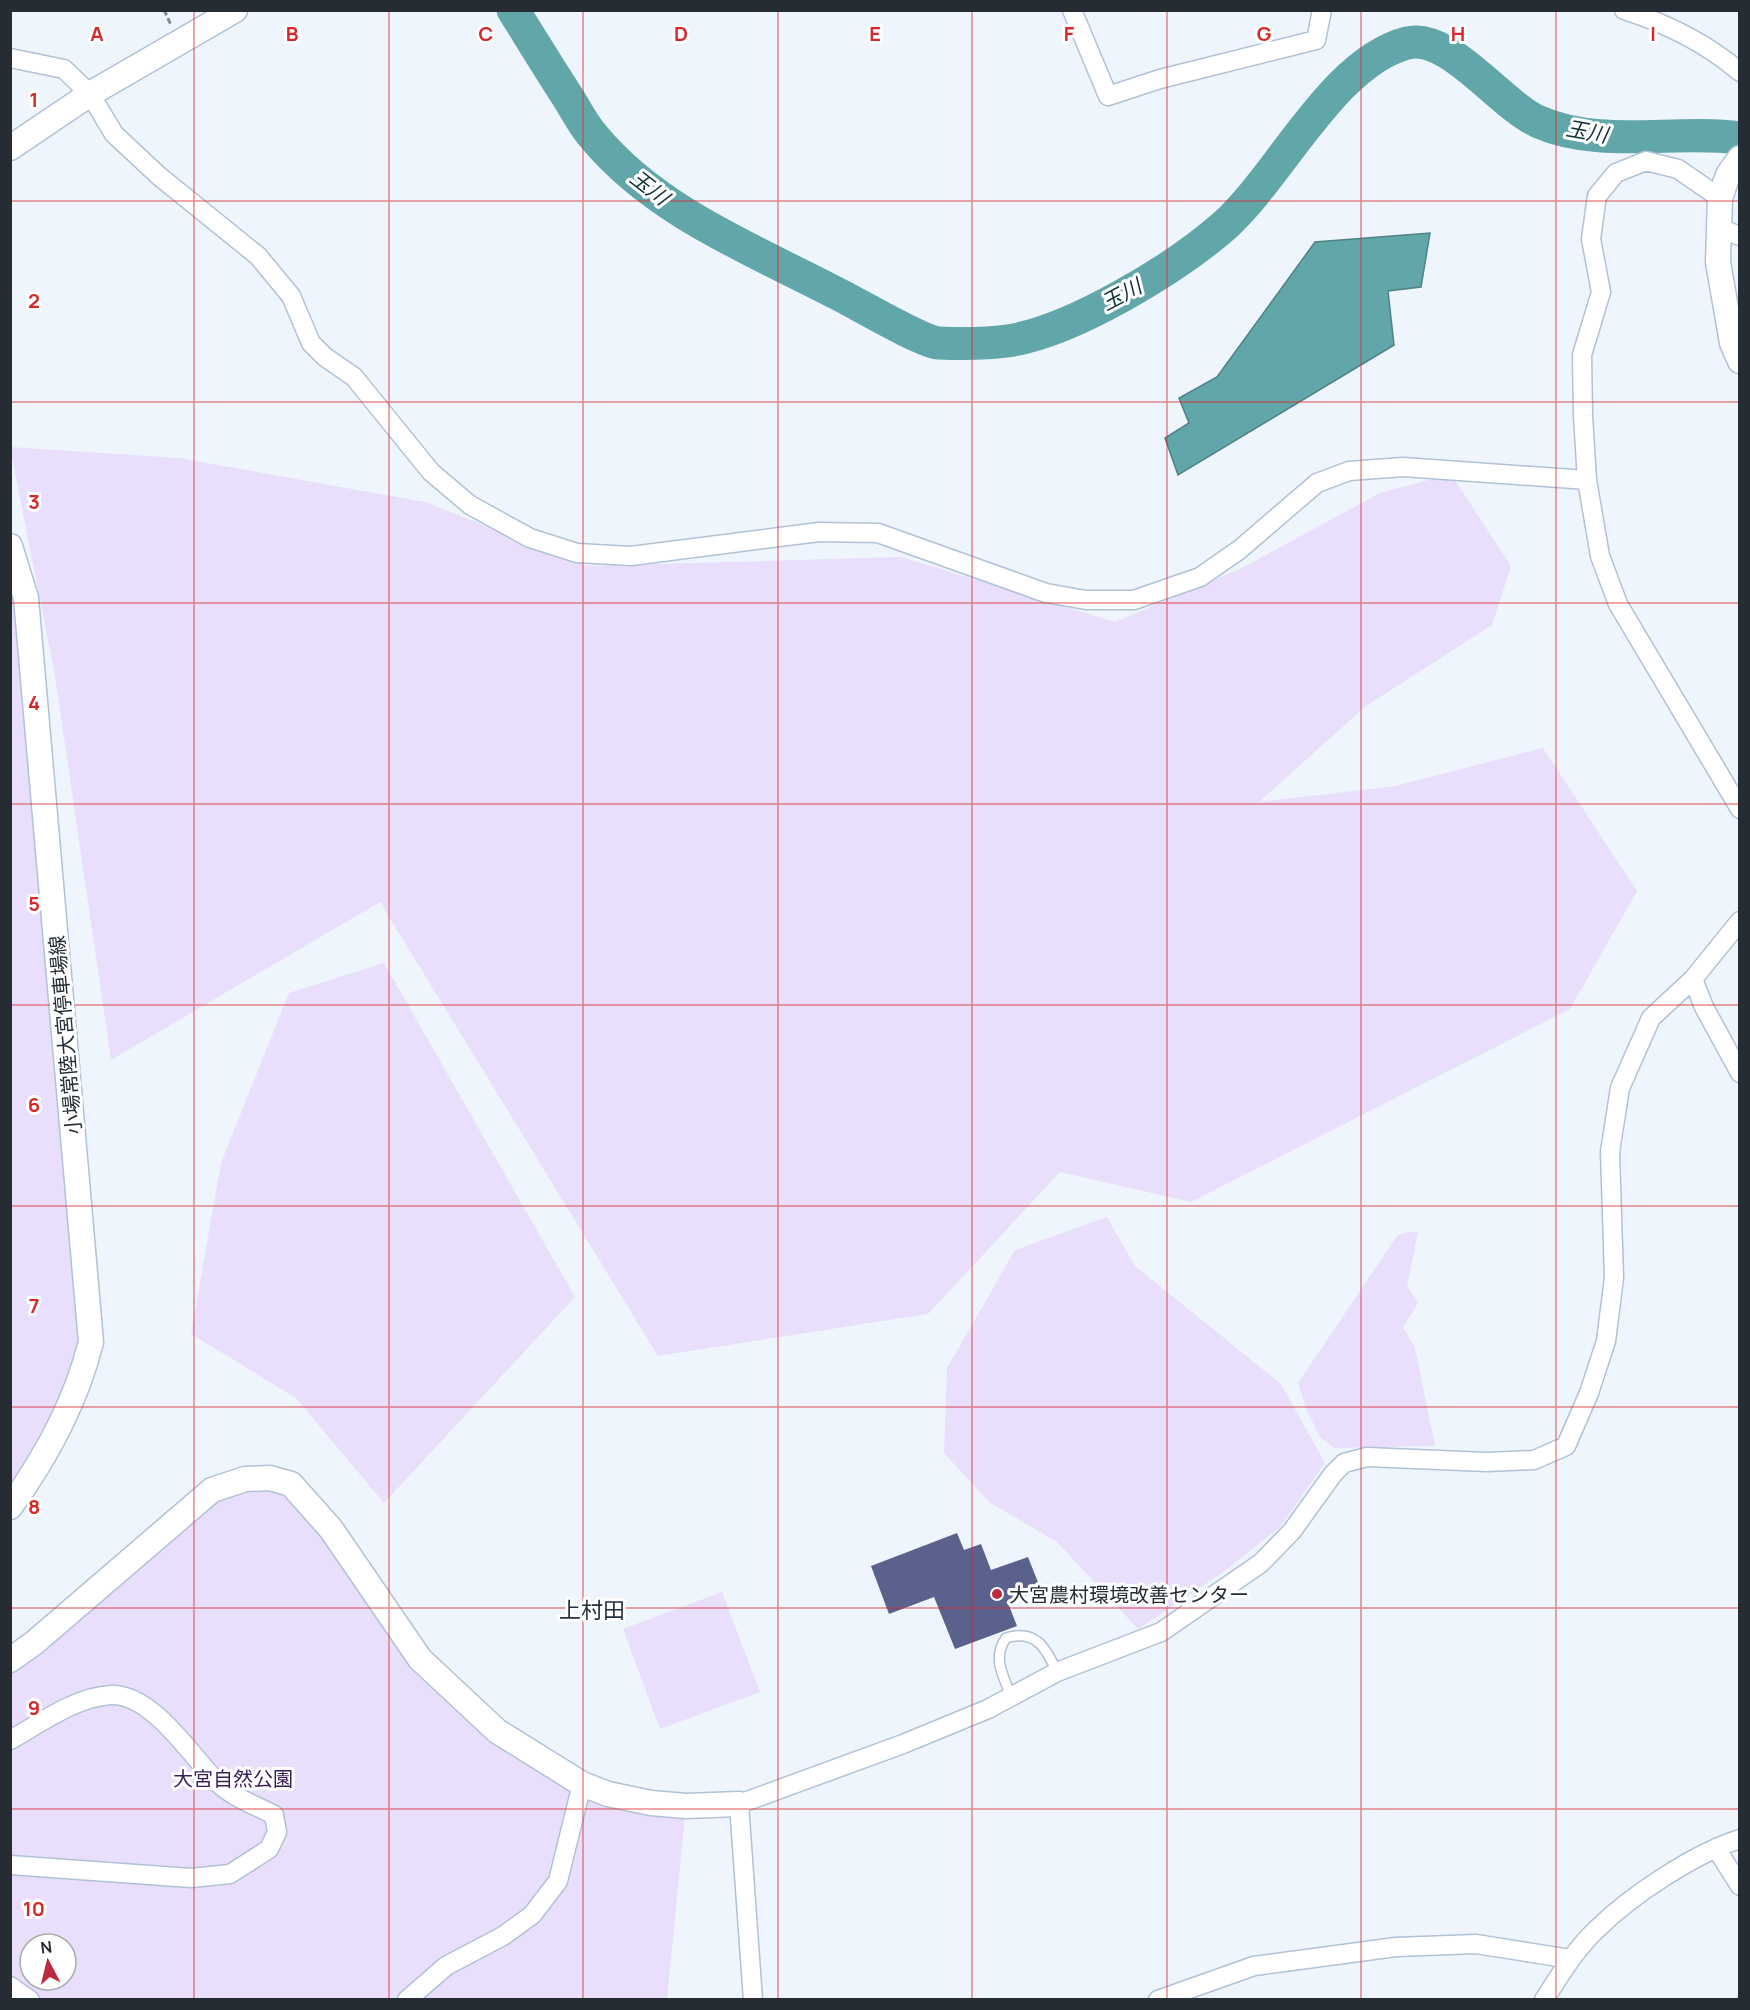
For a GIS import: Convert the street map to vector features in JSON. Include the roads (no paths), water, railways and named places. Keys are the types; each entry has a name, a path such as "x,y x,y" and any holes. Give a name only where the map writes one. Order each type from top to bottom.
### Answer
{"main road":[{"path":"10,148 90,94 235,10"},
{"path":"1729,177 1729,232 1718,262 1732,343 1740,361"},
{"name":"小場常陸大宮停車場線","path":"10,546 26,598 91,1342 73,1398 54,1437 37,1469 10,1506"},
{"path":"10,1660 34,1643 212,1491 245,1479 270,1478 291,1484 331,1529 420,1659 497,1731 582,1784 608,1794 651,1803 686,1806 739,1804"}],"street":[{"path":"1072,10 1108,96 1160,79 1316,40 1322,10"},
{"path":"1624,10 1653,20 1690,39 1740,72"},
{"path":"10,57 64,69 90,94 114,134 159,176 258,256 291,296 311,343 325,357 354,377 431,472 470,505 530,538 577,553 631,556 819,532 878,533 1047,593 1086,600 1134,600 1200,577 1239,550 1317,483 1349,471 1403,467 1587,480"},
{"path":"1729,177 1646,161 1616,173 1597,196 1591,239 1601,292 1582,355 1587,480 1600,556 1618,604 1740,809"},
{"path":"753,2000 739,1804 903,1744 988,1709 1057,1672 1161,1632 1261,1563 1292,1531 1332,1474 1344,1463 1367,1457 1487,1462 1534,1460 1566,1446 1589,1393 1606,1341 1614,1278 1610,1152 1620,1088 1651,1018 1693,979 1740,921"},
{"path":"1693,979 1704,1007 1740,1073"},
{"path":"10,1740 82,1700 112,1695 139,1701 188,1747 220,1785 274,1815 277,1833 269,1849 230,1874 191,1878 10,1865"},
{"path":"407,2000 446,1966 503,1936 532,1914 558,1881 582,1784"},
{"path":"1544,2000 1570,1959 1597,1929 1622,1908 1652,1886 1716,1848 1740,1839"},
{"path":"1716,1848 1740,1886"},
{"path":"1158,2000 1254,1966 1396,1947 1476,1944 1570,1959"},
{"path":"10,1986 30,2000"}],"lane":[{"path":"1011,1696 998,1662 999,1648 1006,1638 1026,1636 1039,1640 1046,1647 1057,1672"}],"water":[{"path":"1430,233 1421,287 1388,291 1394,345 1178,475 1165,438 1189,423 1179,398 1217,377 1315,242"}],"waterway":[{"name":"玉川","path":"513,10 590,133 646,187 676,208 740,245 905,330 939,343 990,343 1033,335 1091,312 1151,279 1224,226 1266,179 1331,96 1355,73 1380,55 1407,43 1423,43 1440,48 1474,72 1524,113 1539,122 1563,130 1612,137 1715,136 1740,138"}],"place":[{"name":"大宮農村環境改善センター","path":"997,1594"}],"district":[{"name":"上村田","path":"592,1610"}],"park label":[{"name":"大宮自然公園","path":"233,1778"}]}
